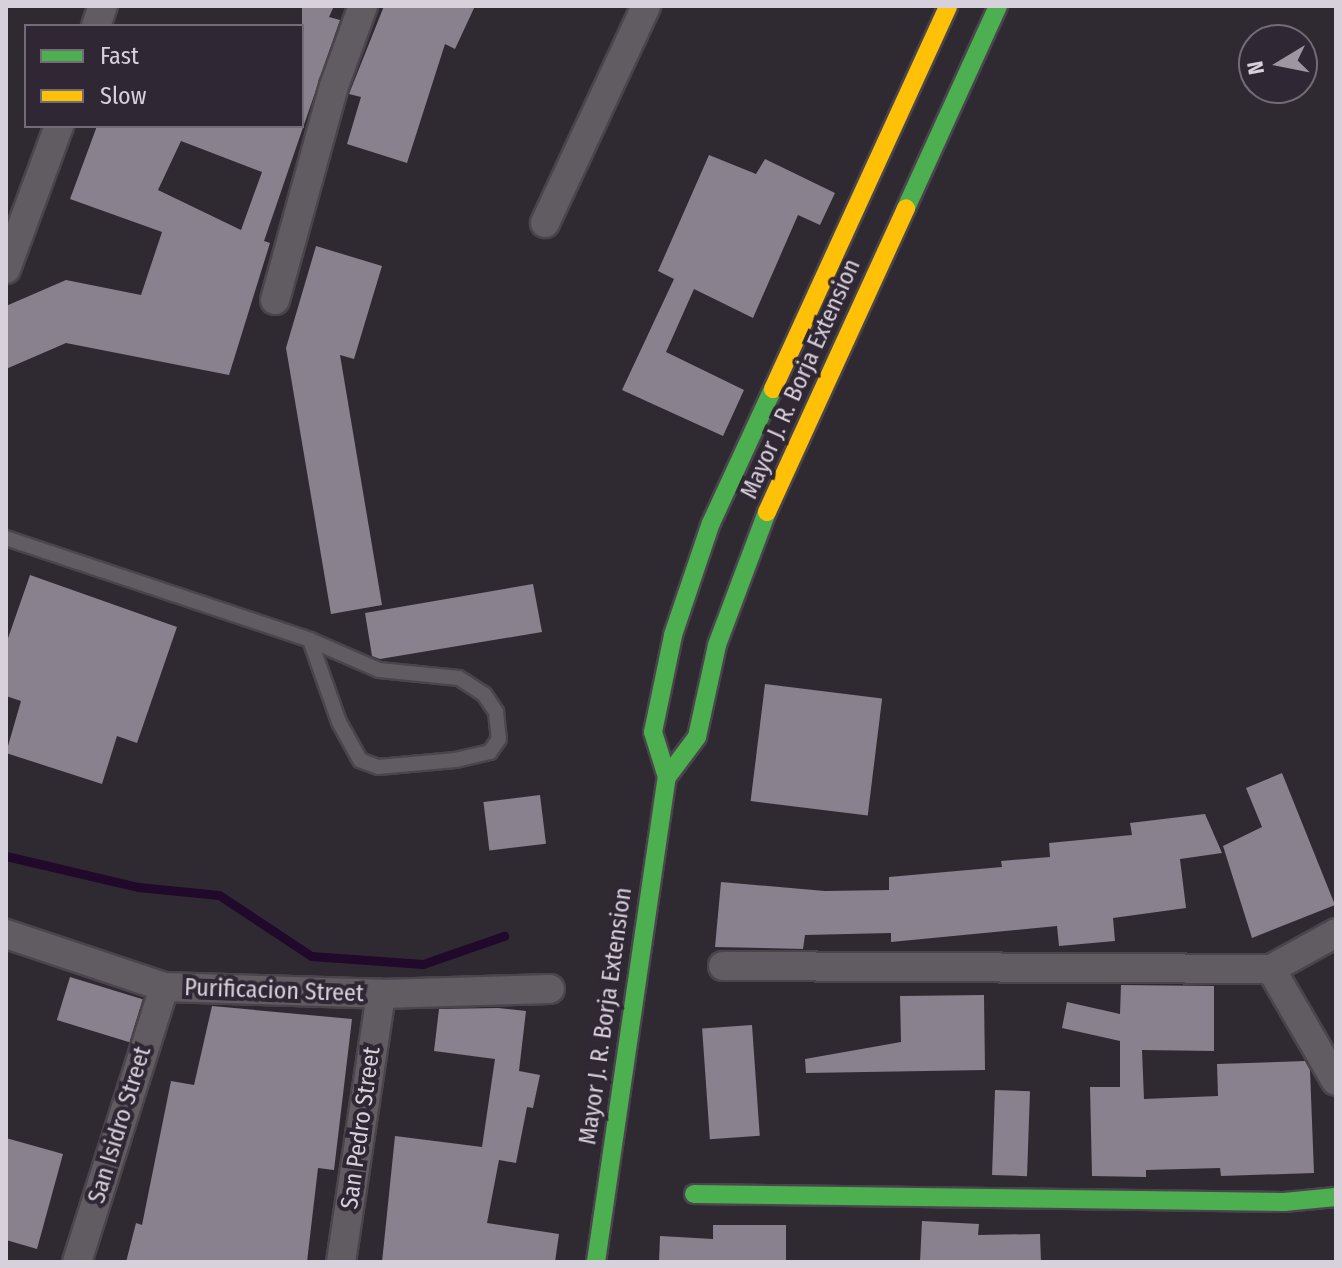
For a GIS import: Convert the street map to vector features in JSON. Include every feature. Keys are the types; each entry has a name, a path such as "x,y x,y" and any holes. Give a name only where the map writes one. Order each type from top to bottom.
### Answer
{"main road":[{"name":"Mayor J. R. Borja Extension","path":"596,1262 653,853 667,777 697,737 717,645 839,298 948,6"},
{"name":"Mayor J. R. Borja Extension","path":"667,777 653,732 673,635 711,523 839,298 998,6"},
{"path":"694,1194 1284,1202 1336,1197"}],"street":[{"path":"275,300 334,86 363,6"},
{"path":"545,223 646,6"},
{"path":"6,269 58,128"},
{"path":"723,966 1271,969 1336,933"},
{"name":"Purificacion Street","path":"6,934 164,987 381,994 550,989"},
{"path":"1271,969 1336,1081"},
{"name":"San Isidro Street","path":"77,1262 164,987"},
{"name":"San Pedro Street","path":"341,1262 381,994"}],"lane":[{"path":"6,538 310,640 379,670 459,678 484,694 496,712 499,739 490,752 455,760 378,767 360,760 339,722 310,640"}],"building":[{"path":"302,6 334,6 329,17 340,20 304,125"},
{"path":"384,6 475,6 455,49 445,44 407,163 347,144 361,97 349,94"},
{"path":"96,128 303,128 264,241 270,243 229,375 66,343 6,369 6,306 66,280 141,295 162,232 70,199","holes":["181,141 262,172 241,230 158,190"]},
{"path":"709,155 756,174 765,159 835,193 820,225 798,215 753,318 694,289 666,352 744,390 723,436 622,390 674,279 658,271"},
{"path":"316,246 382,266 354,359 340,355 382,605 331,614 286,348"},
{"path":"30,575 177,627 137,743 117,736 102,784 6,753 21,701 6,696 6,644"},
{"path":"533,584 542,632 380,659 372,656 365,613"},
{"path":"765,684 882,698 868,816 751,801"},
{"path":"1282,773 1335,905 1252,938 1223,846 1262,827 1246,788"},
{"path":"540,795 546,844 489,851 483,802"},
{"path":"1205,814 1222,853 1180,859 1186,908 1113,918 1115,941 1059,946 1057,926 891,942 891,933 805,935 803,949 715,947 721,882 825,891 889,890 889,877 1002,867 1001,861 1050,857 1049,843 1132,835 1130,823"},
{"path":"70,977 143,999 130,1042 57,1020"},
{"path":"1121,985 1214,986 1214,1051 1142,1050 1144,1099 1218,1096 1217,1064 1305,1061 1310,1070 1314,1173 1221,1176 1220,1168 1146,1170 1146,1177 1092,1176 1090,1087 1120,1087 1120,1041 1062,1028 1067,1002 1120,1014"},
{"path":"984,995 985,1070 806,1073 805,1059 901,1042 900,996"},
{"path":"212,1006 352,1019 334,1170 318,1168 307,1262 126,1262 136,1223 142,1225 171,1081 194,1085"},
{"path":"439,1009 526,1011 519,1071 540,1075 533,1108 527,1107 516,1163 499,1160 487,1223 559,1234 555,1262 382,1262 395,1136 482,1147 495,1059 434,1051"},
{"path":"752,1025 760,1136 710,1139 702,1028"},
{"path":"995,1090 1030,1091 1027,1176 992,1175"},
{"path":"6,1138 63,1154 37,1249 6,1240"},
{"path":"922,1221 979,1224 978,1235 1040,1234 1041,1262 920,1262"},
{"path":"713,1225 786,1225 786,1262 659,1262 660,1236 713,1239"}],"waterway":[{"path":"6,856 138,887 219,895 311,956 423,964 504,936"}],"traffic: fast":[{"path":"906,208 998,6"},
{"path":"667,777 653,732 673,635 711,523 773,389"},
{"path":"596,1262 667,777 697,737 717,645 767,512"},
{"path":"694,1194 1284,1202 1336,1197"}],"traffic: slow":[{"path":"773,389 948,6"},
{"path":"767,512 906,208"}]}
